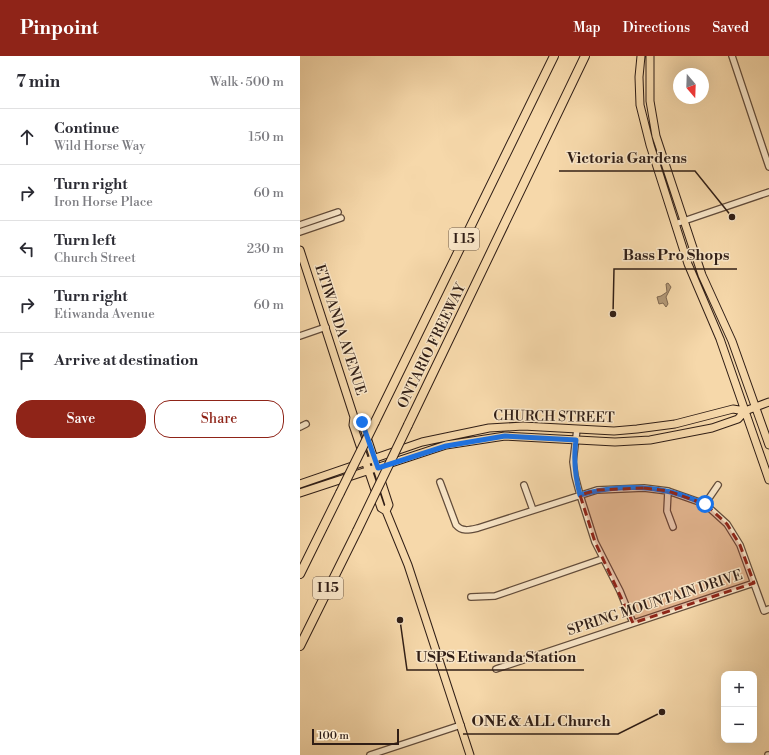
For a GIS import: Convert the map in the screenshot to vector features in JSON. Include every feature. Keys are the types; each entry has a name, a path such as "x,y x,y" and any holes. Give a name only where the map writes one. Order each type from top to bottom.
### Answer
{"highway":[{"name":"ONTARIO FREEWAY","path":"300,574 554,56"},
{"name":"ONTARIO FREEWAY","path":"300,646 585,56"}],"main road":[{"path":"643,56 644,92 650,95"},
{"path":"643,56 639,77 642,116 674,224 688,264 720,339 769,480"},
{"path":"650,56 650,95 656,136 702,275 732,341 769,445"},
{"name":"ETIWANDA AVENUE","path":"300,250 354,417 353,425 380,508 386,511 408,565 470,755"},
{"name":"CHURCH STREET","path":"300,493 446,446 505,436 616,442 670,438 738,419 745,411 769,402"},
{"name":"CHURCH STREET","path":"300,484 422,442 489,428 523,426 614,431 675,424 733,409 745,411"},
{"name":"ETIWANDA AVENUE","path":"354,417 362,422 378,468 389,505 386,511"}],"street":[{"path":"732,56 769,167"},
{"path":"674,224 769,192"},
{"path":"300,225 338,212"},
{"path":"300,232 341,218"},
{"path":"300,336 326,327"},
{"path":"300,428 306,424"},
{"path":"577,428 573,462 580,495 602,559 620,591 633,623"},
{"path":"440,482 454,520 459,529 469,530 597,490 644,488 668,491 705,504 727,524 740,545 754,583 767,610"},
{"path":"524,485 534,510"},
{"path":"705,504 718,485"},
{"path":"668,491 667,511 672,527"},
{"path":"471,597 494,596 602,559"},
{"name":"SPRING MOUNTAIN DRIVE","path":"496,669 754,583"},
{"path":"370,755 460,725"}],"highlighted area":[{"path":"644,488 668,491 705,504 727,524 740,545 754,583 633,623 595,542 580,495 597,490"}],"shaded area":[{"path":"668,283 671,287 666,297 668,304 666,307 663,303 659,304 657,297 667,292 666,284"}],"place":[{"name":"Victoria Gardens","path":"732,217"},
{"name":"Bass Pro Shops","path":"613,314"},
{"name":"USPS Etiwanda Station","path":"400,620"},
{"name":"ONE & ALL Church","path":"662,712"}],"route":[{"path":"362,422 378,468 414,455 446,446 505,436 576,440 573,462 580,495 597,490 644,488 668,491 705,504"}]}
